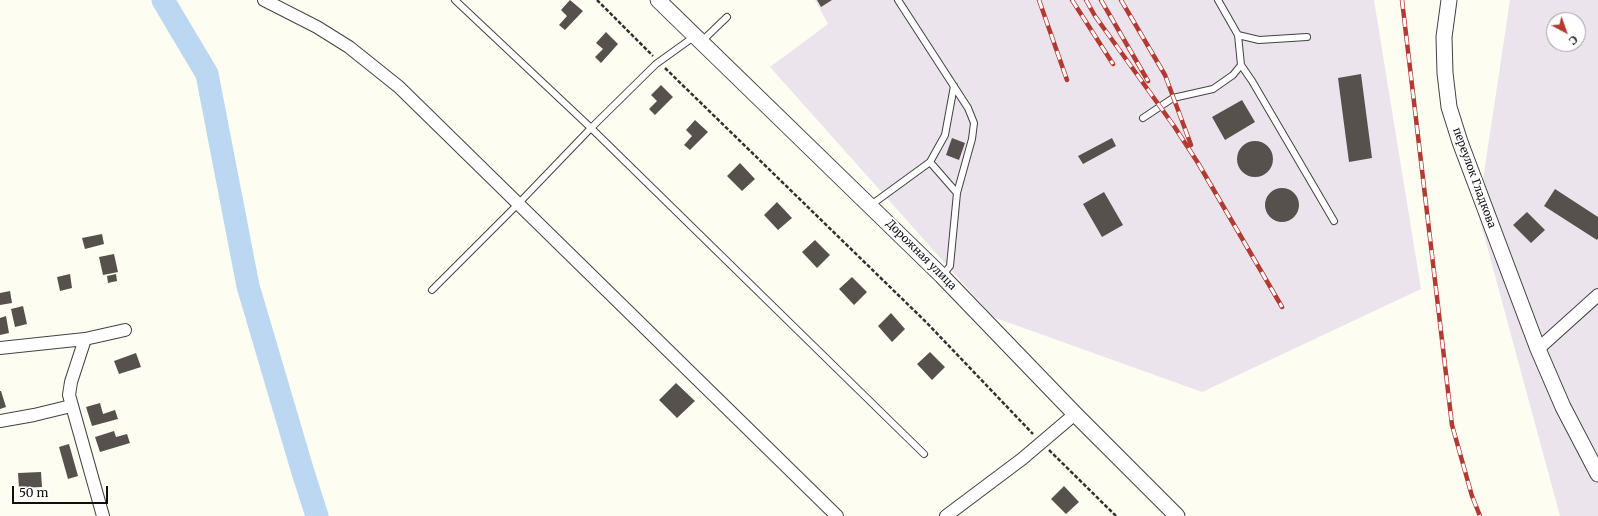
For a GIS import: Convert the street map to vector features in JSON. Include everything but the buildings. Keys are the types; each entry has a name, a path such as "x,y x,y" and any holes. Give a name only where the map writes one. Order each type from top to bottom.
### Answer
{"street":[{"path":"264,0 316,27 349,47 399,87 837,516"},
{"name":"Дорожная улица","path":"658,0 871,205 1177,516"},
{"name":"переулок Гладкова","path":"1449,0 1444,37 1445,72 1449,107 1460,142 1538,349 1562,407 1598,474"},
{"path":"1538,349 1598,295"},
{"path":"0,348 85,339 125,330"},
{"path":"85,339 71,382 69,395 103,516"},
{"path":"0,421 72,406"},
{"path":"946,516 1022,459 1075,414"}],"lane":[{"path":"455,0 591,128 924,454"},
{"path":"898,0 968,108 974,123 972,139 957,193 950,266 942,276"},
{"path":"1218,0 1238,35 1241,65 1252,81 1334,221"},
{"path":"432,290 658,62 698,39 727,16"},
{"path":"1238,35 1259,40 1307,37"},
{"path":"1143,118 1173,98 1213,89 1233,75 1241,65"},
{"path":"871,205 930,162 945,135 954,86"},
{"path":"930,162 957,193"}],"path":[{"path":"597,0 658,62 927,323 1041,442 1116,516"}],"shaded area":[{"path":"815,0 1374,0 1421,289 1202,392 993,317 770,67 828,24"},
{"path":"1510,0 1598,0 1598,516 1560,516 1478,213"}],"waterway":[{"path":"163,0 207,74 248,286 317,516"}],"railway":[{"path":"1039,0 1067,80"},
{"path":"1072,0 1113,64"},
{"path":"1086,0 1095,16 1174,126 1198,163 1282,307"},
{"path":"1101,0 1148,81"},
{"path":"1121,0 1165,75 1191,145"},
{"path":"1402,0 1452,425 1472,496 1480,516"}]}
